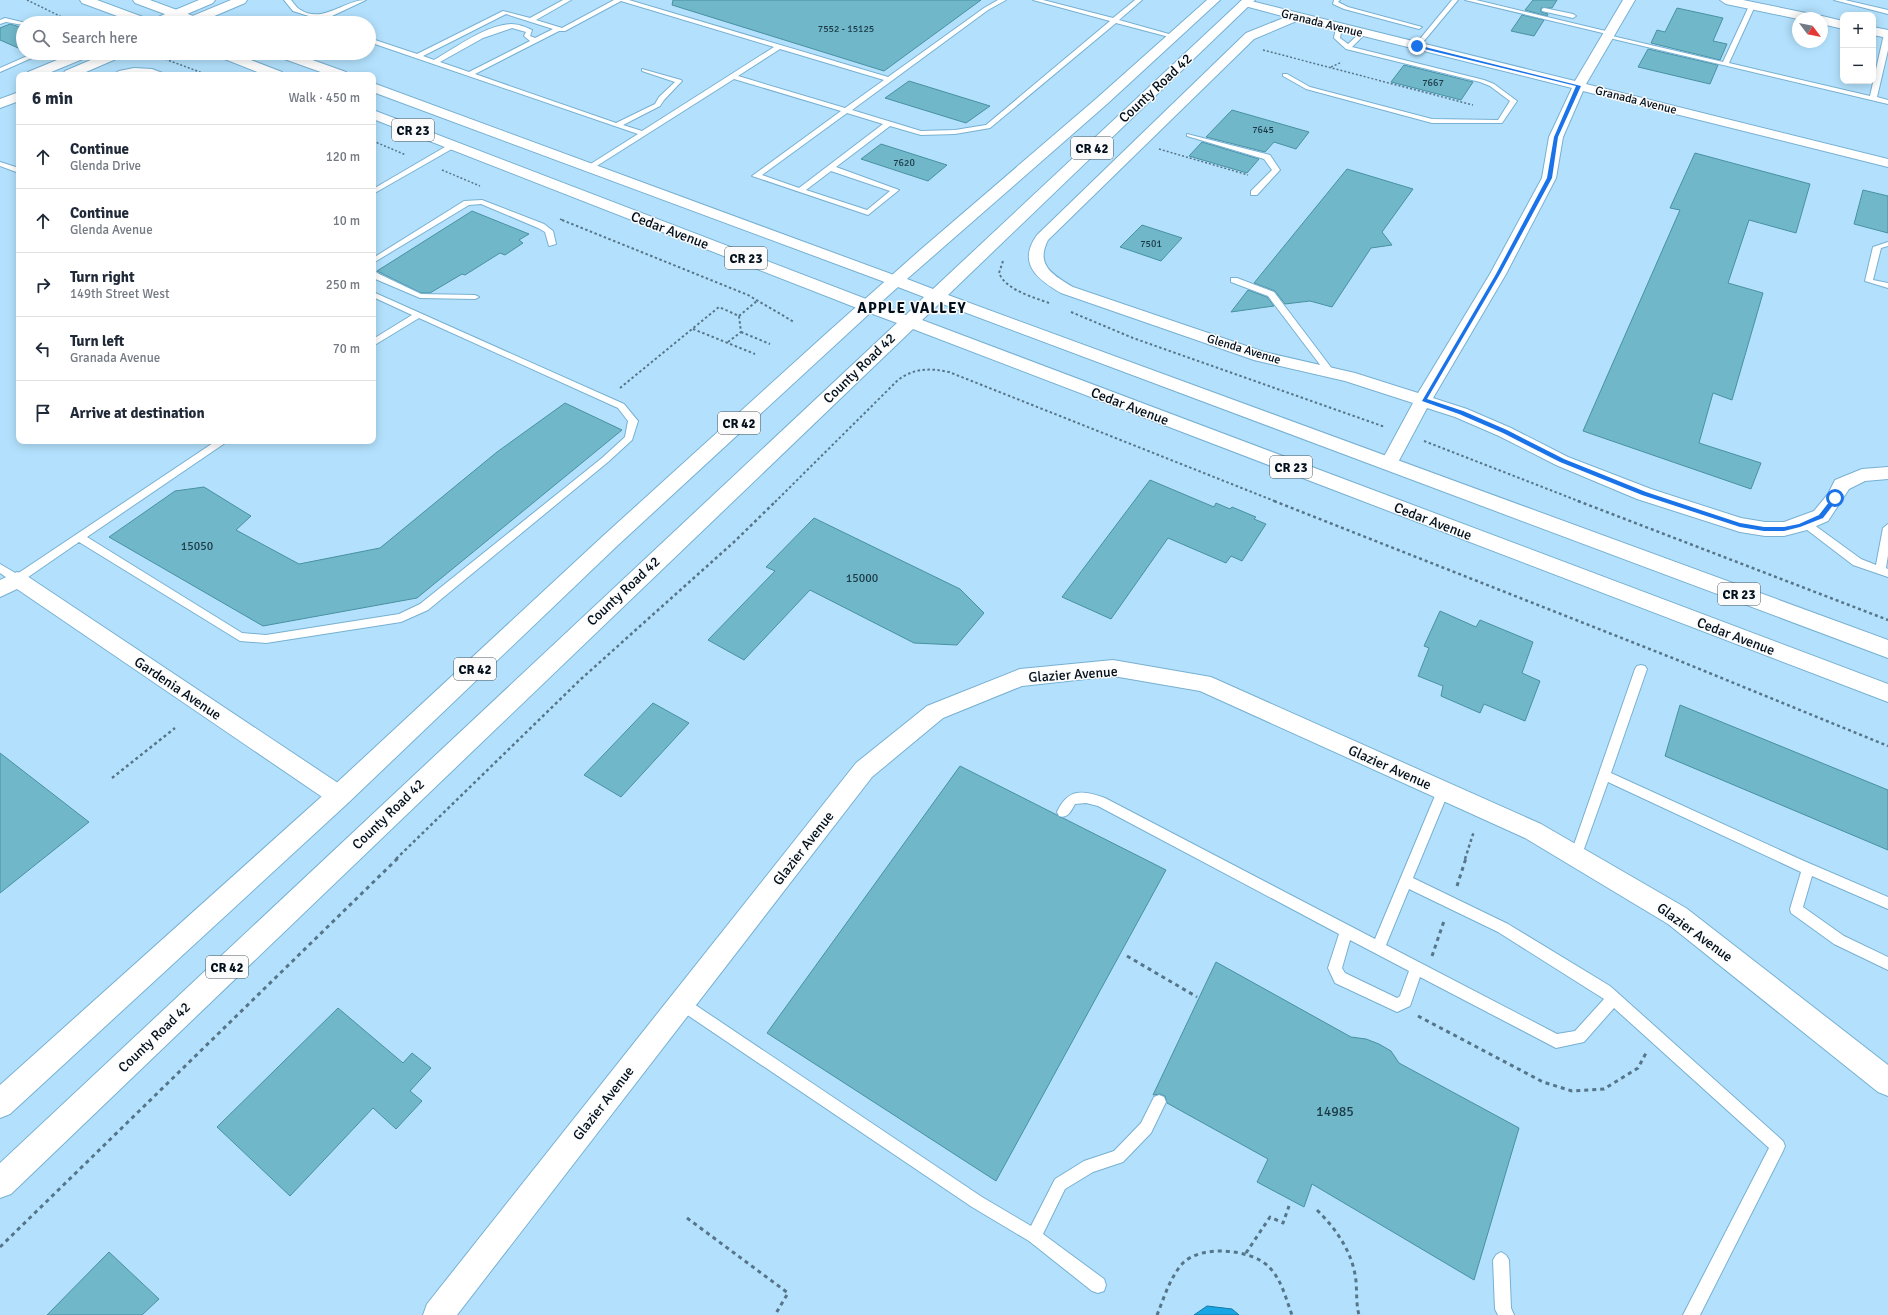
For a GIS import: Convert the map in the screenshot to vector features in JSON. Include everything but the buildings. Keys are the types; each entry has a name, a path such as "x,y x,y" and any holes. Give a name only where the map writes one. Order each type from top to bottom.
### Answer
{"main road":[{"path":"86,0 128,16"},
{"path":"139,0 180,16"},
{"path":"171,16 209,0"},
{"path":"206,16 241,0"},
{"name":"County Road 42","path":"0,1104 339,796 616,536 868,306 1012,177 1102,101 1214,0"},
{"path":"1726,0 1792,14"},
{"name":"County Road 42","path":"0,1183 1247,2"},
{"path":"1828,21 1840,24"},
{"path":"1876,32 1887,34"},
{"path":"40,72 68,60"},
{"path":"74,72 102,60"},
{"path":"240,60 270,72"},
{"path":"300,60 333,72"},
{"name":"CR 23","path":"376,88 1888,649"},
{"path":"0,104 16,97"},
{"name":"Cedar Avenue","path":"376,115 908,322 1888,693"}],"street":[{"path":"1389,464 1423,400 1498,274 1550,178 1556,137 1579,86 1629,0"},
{"name":"Granada Avenue","path":"1247,2 1296,17 1888,163"},
{"name":"Glenda Avenue","path":"1296,17 1250,36 1042,238 1036,246 1034,255 1038,266 1045,276 1067,290 1260,356 1330,372 1461,412 1569,464 1644,494 1740,525 1764,529 1784,529 1806,524 1821,516 1835,498 1842,485 1862,475 1888,473"},
{"name":"Gardenia Avenue","path":"6,579 339,796"},
{"name":"Glazier Avenue","path":"438,1315 864,770 935,712 1020,678 1113,668 1203,683 1533,831 1678,916 1888,1082"}],"lane":[{"path":"287,0 292,4 295,10 312,16"},
{"path":"322,16 363,0"},
{"path":"530,20 568,0"},
{"path":"419,56 505,12 563,30 619,0"},
{"path":"623,0 889,79"},
{"path":"831,168 895,190 868,212 756,176 986,9 1003,0"},
{"path":"1036,0 1173,36"},
{"path":"732,76 921,133 955,132 988,127 1138,0"},
{"path":"1337,0 1335,3 1346,8 1419,27"},
{"path":"1417,46 1455,0"},
{"path":"1468,0 1535,15 1725,64 1888,102"},
{"path":"1837,0 1888,12"},
{"path":"1725,64 1752,6"},
{"path":"1535,15 1540,8 1573,16"},
{"path":"2,21 16,22"},
{"path":"435,62 497,30 516,26 530,31 522,35"},
{"path":"1285,75 1308,88 1432,121 1500,122 1514,101 1492,85 1482,81 1348,48 1337,38 1339,27"},
{"path":"470,74 558,29"},
{"path":"497,30 522,35 534,41"},
{"path":"1348,48 1363,33"},
{"path":"1873,99 1886,45 1887,34"},
{"path":"376,42 643,134"},
{"path":"592,167 778,47"},
{"path":"0,66 16,60"},
{"path":"0,70 24,60"},
{"path":"123,72 151,70 157,72"},
{"path":"617,125 633,116 635,111 649,102 660,100 674,88 679,81 644,70"},
{"path":"801,190 889,124"},
{"path":"1189,135 1267,157 1276,170 1254,193"},
{"path":"376,190 453,146"},
{"path":"0,164 16,170"},
{"path":"376,260 467,203 482,202 541,226 549,231 552,244"},
{"path":"1888,244 1877,247 1869,281 1888,286"},
{"path":"376,276 420,296 475,297"},
{"path":"1234,280 1271,294 1330,372"},
{"path":"80,538 240,637 266,639 401,618 424,607 605,460 629,438 633,421 621,406 376,295"},
{"path":"376,341 417,314"},
{"path":"6,579 80,538 220,444"},
{"path":"1806,524 1856,562 1884,572 1888,528"},
{"path":"1576,856 1641,669"},
{"path":"1604,775 1808,869 1796,909 1839,940 1888,964"},
{"path":"1378,947 1443,791"},
{"path":"1063,812 1072,799 1086,798 1101,802 1556,1041 1579,1037 1614,999"},
{"path":"1801,866 1888,903"},
{"path":"1406,881 1503,928 1605,991 1778,1146 1690,1315"},
{"path":"1347,930 1335,968 1340,978 1397,1005 1405,1001 1418,968"},
{"path":"682,1004 976,1202 1034,1236 1098,1285"},
{"path":"1034,1236 1060,1184 1089,1166 1118,1157 1146,1128 1159,1102"},
{"path":"1501,1260 1503,1309 1506,1315"}],"path":[{"path":"27,0 60,16"},
{"path":"1258,49 1506,114"},
{"path":"376,142 481,186"},
{"path":"1159,149 1249,176"},
{"path":"554,216 758,300 794,322"},
{"path":"739,316 758,300"},
{"path":"606,400 719,308 739,316"},
{"path":"739,316 741,332"},
{"path":"693,329 755,354"},
{"path":"728,342 741,332"},
{"path":"741,332 770,344"},
{"path":"0,1247 581,679 734,542 898,380 913,370 931,368 949,372 1675,659 1888,746"},
{"path":"112,778 175,728"},
{"path":"1127,956 1197,997"},
{"path":"1246,1253 1270,1217 1283,1223 1290,1206"},
{"path":"1317,1210 1330,1222 1343,1239 1348,1251 1356,1280 1357,1310 1359,1315"},
{"path":"687,1218 788,1293 774,1315"},
{"path":"1157,1315 1170,1285 1184,1263 1206,1252 1246,1253 1270,1267 1284,1292 1292,1315"}],"water":[{"path":"1207,1306 1232,1309 1239,1315 1194,1315"}],"district":[{"name":"APPLE VALLEY","path":"912,308"}],"route":[{"path":"1417,46 1579,86 1556,137 1550,178 1498,274 1423,400 1461,412 1505,432 1562,461 1644,494 1740,525 1764,529 1784,529 1806,524 1821,516 1835,498"}]}
